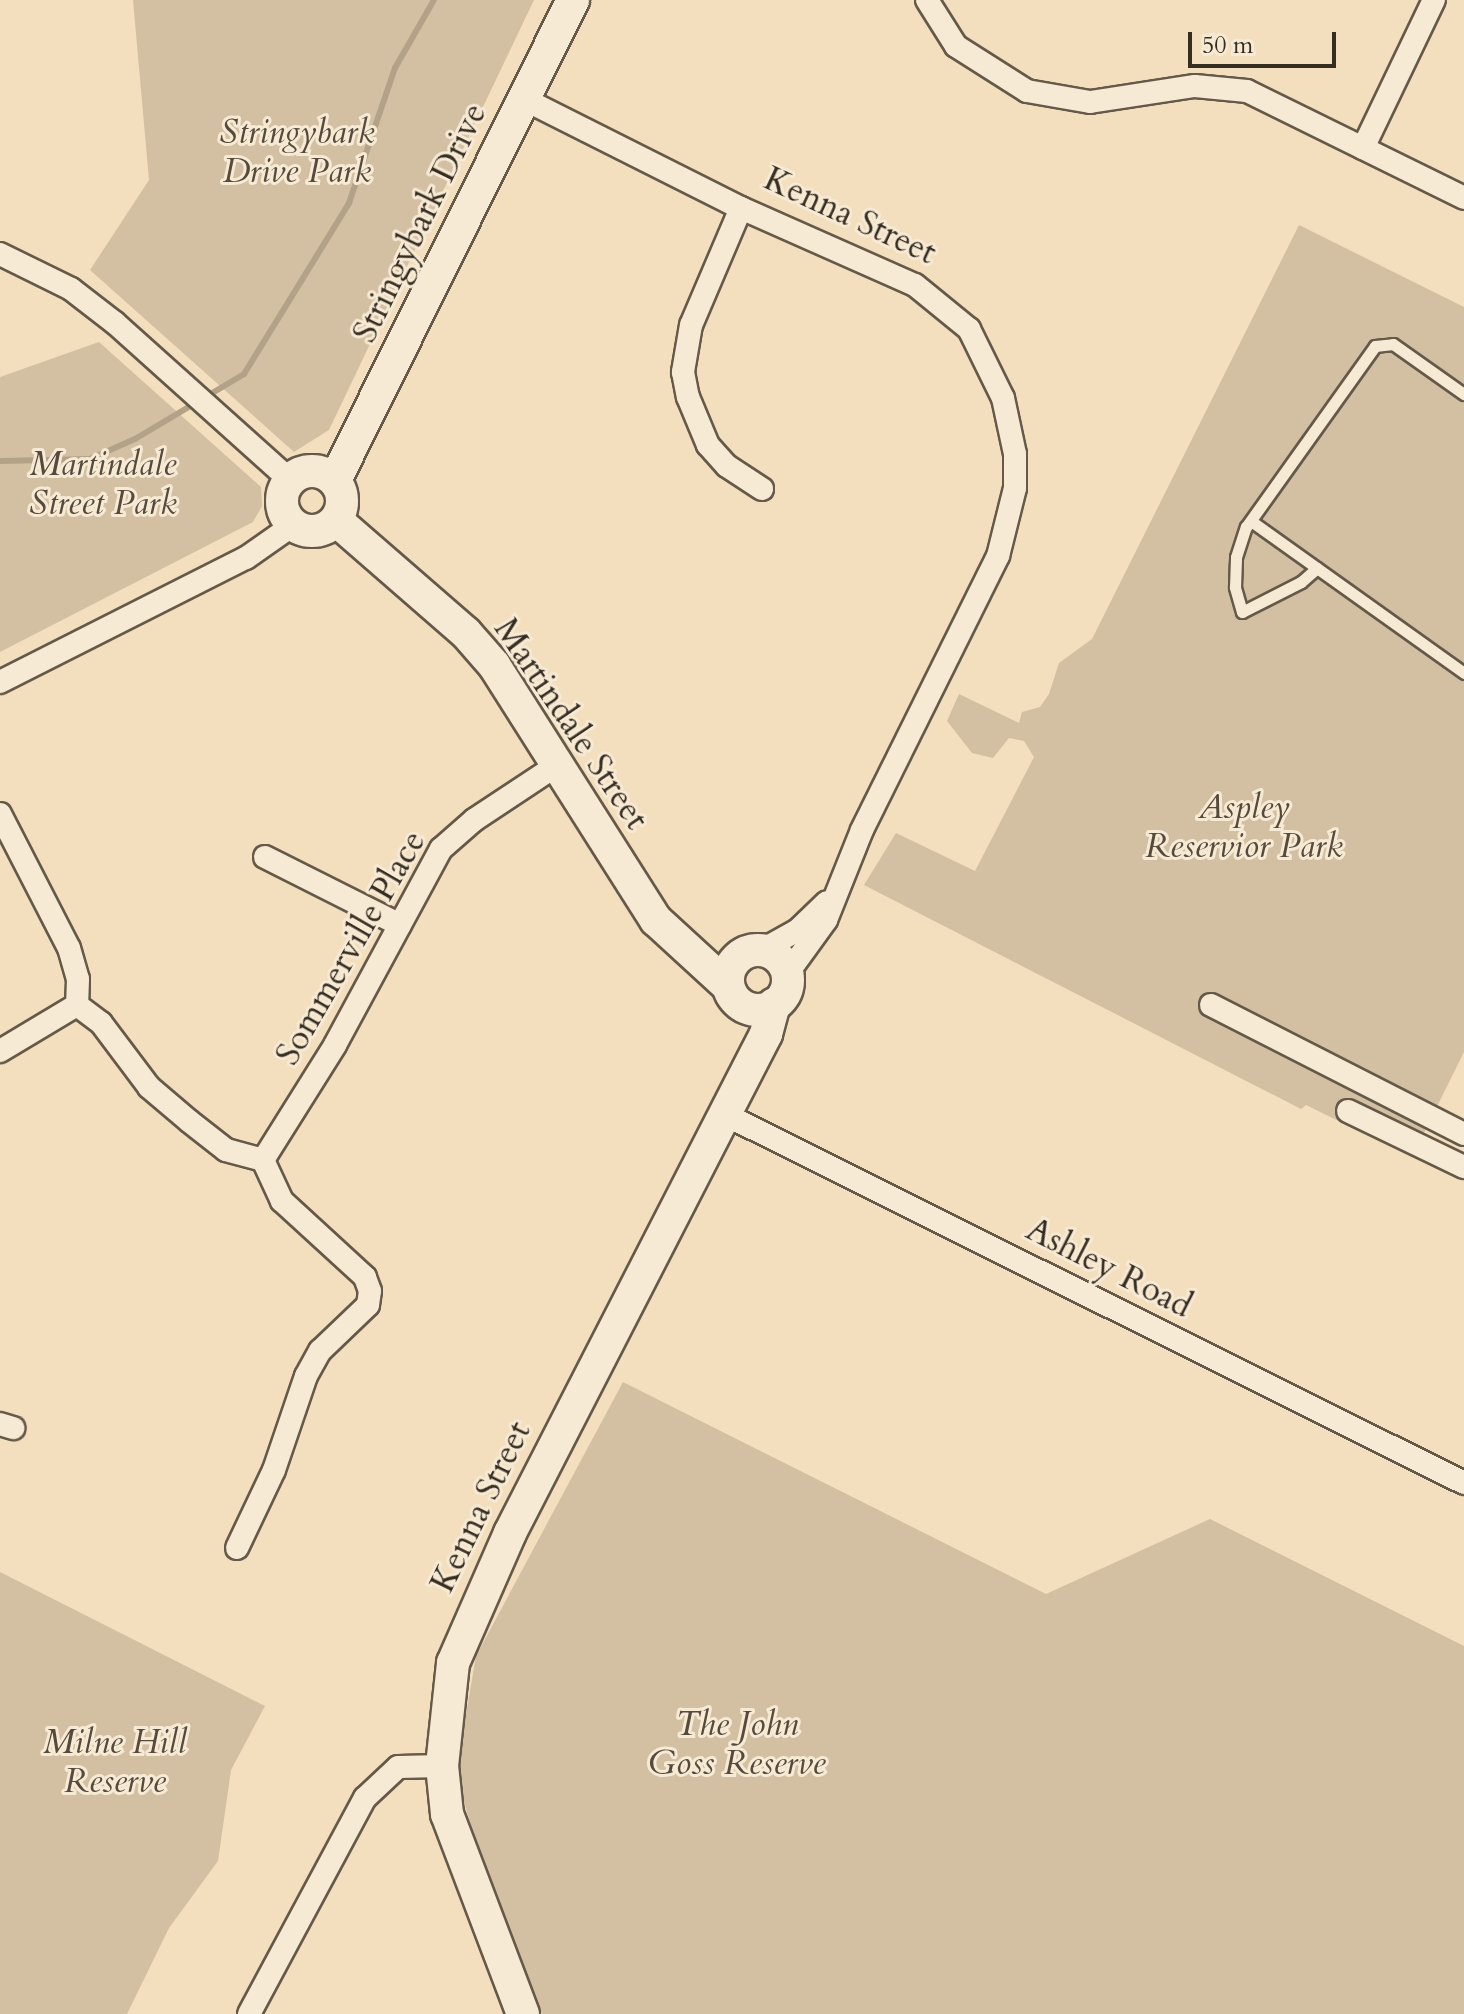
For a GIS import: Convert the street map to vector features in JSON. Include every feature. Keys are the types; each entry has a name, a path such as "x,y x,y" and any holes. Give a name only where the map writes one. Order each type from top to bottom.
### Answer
{"street":[{"name":"Stringybark Drive","path":"336,520 343,504 335,480 573,0"},
{"path":"927,0 956,46 1027,91 1090,102 1195,86 1234,88 1464,198"},
{"path":"1363,148 1434,0"},
{"name":"Kenna Street","path":"524,99 741,208 893,274 951,310 978,343 1003,398 1015,454 1015,488 998,556 831,899 813,943 787,974 778,958 749,981"},
{"path":"741,208 691,325 683,372 688,397 708,445 727,466 762,489"},
{"path":"0,254 71,289 290,480"},
{"path":"335,480 317,471 290,480 282,498 293,525 311,531 336,520"},
{"name":"Martindale Street","path":"336,520 466,633 560,763 656,920 749,981"},
{"path":"0,682 246,558 293,525"},
{"name":"Sommerville Place","path":"263,1160 335,1045 449,841 560,763"},
{"path":"0,814 69,948 78,979 77,1005"},
{"path":"265,857 400,925"},
{"name":"Kenna Street","path":"749,981 831,899"},
{"name":"Kenna Street","path":"523,2014 455,1846 442,1766 444,1709 466,1625 750,1060 766,1034 749,981"},
{"path":"0,1051 77,1005"},
{"path":"77,1005 101,1023 149,1087 189,1121 226,1150 263,1160 282,1201 365,1277 370,1291 368,1305 320,1351 306,1376 274,1470 237,1548"},
{"path":"1211,1005 1464,1134"},
{"path":"1348,1111 1464,1167"},
{"name":"Ashley Road","path":"724,1114 1464,1483"},
{"path":"249,2014 365,1798 398,1767 442,1766"}],"lane":[{"path":"1317,568 1242,612 1235,587 1236,557 1251,521 1375,346 1393,344 1464,394"},
{"path":"1251,521 1464,673"}],"green space":[{"name":"Stringybark Drive Park","path":"133,0 534,0 329,430 294,452 90,270 149,180"},
{"name":"Aspley Reservior Park","path":"1299,225 1464,307 1464,1052 1412,1157 1306,1105 1301,1109 864,885 896,833 975,871 1034,757 1024,741 1009,738 993,758 972,753 947,721 959,694 1019,723 1022,712 1040,707 1049,694 1059,663 1092,639"},
{"name":"Martindale Street Park","path":"99,342 261,487 262,506 253,522 0,652 0,377"},
{"name":"The John Goss Reserve","path":"623,1382 1046,1594 1210,1519 1464,1646 1464,2014 542,2014 497,1918 456,1773 476,1656"},
{"name":"Milne Hill Reserve","path":"0,1572 265,1706 231,1770 218,1861 169,1928 127,2014 0,2014"}],"waterway":[{"path":"0,461 90,459 135,439 244,374 349,203 395,68 434,0"}]}
